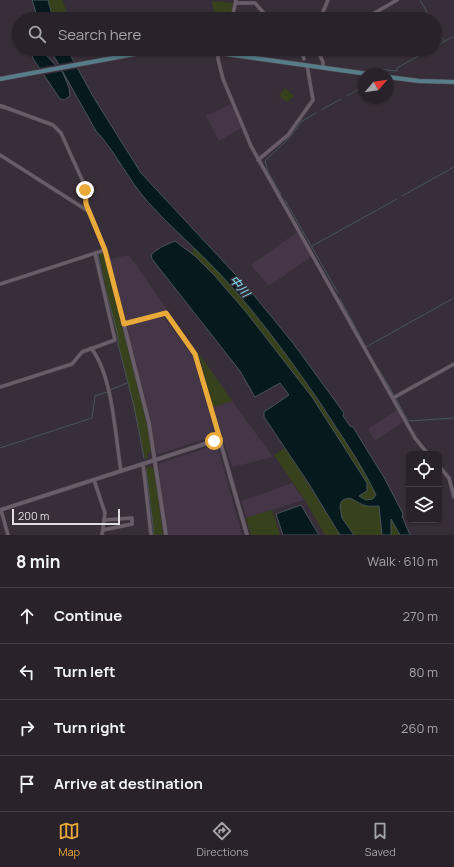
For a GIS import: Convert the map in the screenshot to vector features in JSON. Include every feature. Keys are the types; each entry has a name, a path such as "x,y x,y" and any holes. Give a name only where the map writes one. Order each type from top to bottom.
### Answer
{"main road":[{"path":"0,79 125,56"},
{"path":"250,56 358,73"},
{"path":"394,78 419,81 454,82"}],"street":[{"path":"323,12 328,0"},
{"path":"376,12 397,0"},
{"path":"234,12 236,1 255,2 263,12"},
{"path":"219,56 219,67 223,79 258,160 319,264 355,334 415,438 426,451"},
{"path":"321,56 324,62 323,68"},
{"path":"258,160 288,135 313,100 307,65"},
{"path":"2,106 49,124 59,130 64,137 84,184 88,211 105,250 149,423 166,535"},
{"path":"0,155 88,211"},
{"path":"0,284 105,250"},
{"path":"0,387 72,364 77,356 91,348 115,340 116,336 95,253"},
{"path":"124,324 166,313 195,354 247,535"},
{"path":"91,348 98,358 108,389 121,471"},
{"path":"393,398 454,364"},
{"path":"8,535 0,510 220,439"},
{"path":"143,464 151,535"},
{"path":"442,470 449,478 454,497"},
{"path":"449,478 454,478"},
{"path":"94,480 105,513 102,535"},
{"path":"103,530 132,524 132,518 104,520"}],"shaded area":[{"path":"231,104 241,128 219,141 206,116"},
{"path":"297,232 312,256 269,286 251,265"},
{"path":"129,255 167,310 128,320 125,318 110,259"},
{"path":"163,316 193,356 215,434 214,436 159,454 156,452 151,420 127,327 129,325"},
{"path":"232,401 273,457 232,467 213,407"},
{"path":"397,410 403,422 375,441 368,429"},
{"path":"213,446 218,448 242,535 168,535 158,465 160,463"},
{"path":"292,483 304,500 246,518 242,501"}],"green space":[{"path":"47,0 62,0 67,12 51,12"},
{"path":"212,1 233,3 232,12 214,12"},
{"path":"285,88 294,96 287,102 279,96"},
{"path":"194,247 245,300 275,339 333,422 356,458 376,495 373,499 366,500 358,496 365,479 312,397 246,312 214,275 190,252 193,252"},
{"path":"99,253 104,253 147,425 151,452 147,453 148,458 145,459 104,279"},
{"path":"198,352 232,401 213,407"},
{"path":"285,448 340,535 325,535 305,500 274,455"},
{"path":"146,466 154,469 163,535 154,535"},
{"path":"346,497 365,506 379,506 382,535 354,535 342,518 340,507 341,502"},
{"path":"272,510 280,535 251,535 246,518"},
{"path":"391,518 400,535 391,535"}],"water":[{"path":"32,0 48,0 51,12 36,12"},
{"path":"47,56 63,73 69,88 70,96 64,100 60,99 32,57"},
{"name":"中川","path":"54,56 71,56 94,98 141,173 248,288 293,343 344,413 343,416 350,426 353,427 385,479 403,514 402,516 410,535 400,535 391,519 391,535 382,535 379,506 365,506 349,498 341,502 340,507 342,518 354,535 340,535 309,484 264,417 264,412 289,395 280,383 255,397 240,371 152,259 151,255 156,250 175,241 195,256 214,275 246,312 312,397 367,483 367,491 359,496 366,500 373,499 376,495 357,460 321,404 261,322 221,275 148,202 134,185 110,148 96,131"},
{"path":"301,505 319,535 283,535 276,514"}],"pier":[{"path":"76,61 80,68 43,75 38,68"}],"waterway":[{"path":"420,0 427,12"},
{"path":"442,43 454,36"},
{"path":"394,71 397,71 397,68 418,56"},
{"path":"347,96 358,90"},
{"path":"321,110 341,99"},
{"path":"281,194 268,172 265,161 289,138 302,121 316,113"},
{"path":"402,196 454,167"},
{"path":"312,246 397,199"},
{"path":"285,200 338,293"},
{"path":"98,254 104,284 118,335 118,344 134,406 144,458"},
{"path":"340,299 366,347 452,299"},
{"path":"379,370 394,395"},
{"path":"110,390 127,383"},
{"path":"0,448 92,418 95,396 107,392"},
{"path":"396,399 408,421 454,418"},
{"path":"146,469 154,535"}],"route":[{"path":"85,190 85,200 88,211 105,250 124,324 166,313 195,354 220,439 214,441"}]}
